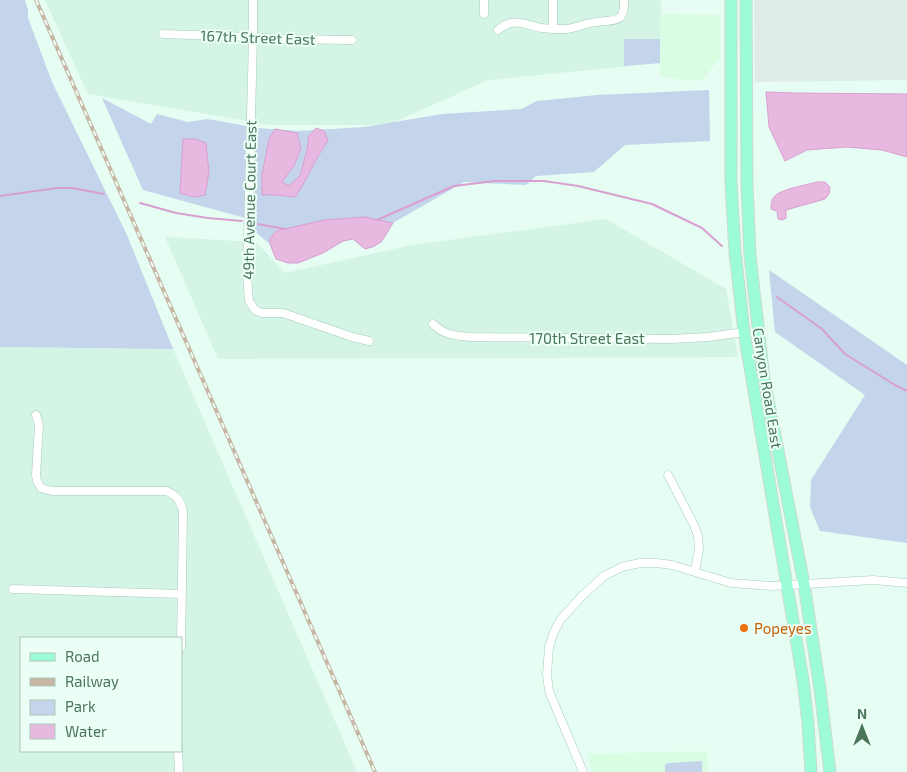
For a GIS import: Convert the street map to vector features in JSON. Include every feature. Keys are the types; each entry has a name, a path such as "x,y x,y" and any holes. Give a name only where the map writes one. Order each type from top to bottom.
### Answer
{"main road":[{"name":"Canyon Road East","path":"730,0 730,182 736,261 744,332 803,680 811,772"},
{"name":"Canyon Road East","path":"746,0 746,183 750,256 764,379 804,584 830,772"},
{"path":"744,332 747,332 752,337 764,379"}],"street":[{"name":"49th Avenue Court East","path":"253,0 247,276 249,301 255,310 262,313 283,313 352,338 369,342"},
{"path":"484,0 484,14"},
{"path":"553,0 553,29"},
{"path":"498,30 504,25 515,22 553,29 575,28 596,22 615,20 619,19 622,13 624,0"},
{"name":"167th Street East","path":"163,34 352,40"},
{"name":"170th Street East","path":"433,324 444,333 471,338 671,339 708,337 744,332"},
{"path":"36,415 39,425 36,475 40,487 45,490 158,491 170,492 178,498 183,512 181,637"},
{"path":"668,475 698,536 699,549 695,571"},
{"path":"583,772 549,691 547,675 549,647 561,619 604,576 622,567 640,563 672,565 731,583 771,586 873,580 907,583"},
{"path":"13,589 182,594"},
{"path":"575,589 582,596"},
{"path":"178,752 179,772"}],"shaded area":[{"path":"45,0 661,0 660,63 488,80 388,125 270,125 88,94"},
{"path":"754,0 907,0 907,80 755,82"},
{"path":"661,14 720,15 720,58 703,79 688,81 660,76"},
{"path":"606,219 726,289 738,357 218,359 165,237 256,242 285,273 412,245"},
{"path":"0,347 173,349 357,772 0,772"},
{"path":"707,751 708,772 592,772 587,754"}],"green space":[{"path":"0,0 25,0 28,18 52,82 127,235 173,349 0,347"},
{"path":"624,39 660,39 660,63 624,66"},
{"path":"709,90 710,141 625,145 594,172 536,176 526,185 464,182 393,223 382,242 373,247 365,249 353,239 343,241 323,253 298,263 288,263 276,259 270,244 254,231 256,128 298,131 365,127 442,114 521,109 537,101 597,95"},
{"path":"102,98 151,124 157,114 188,122 208,119 246,126 245,218 143,190"},
{"path":"769,270 907,365 907,543 820,531 810,507 811,480 865,395 775,332"},
{"path":"702,761 702,772 665,772 665,765 668,763"}],"water":[{"path":"766,92 907,94 907,157 882,150 846,147 807,150 785,161 769,127"},
{"path":"316,128 324,131 328,141 295,197 262,195 262,175 269,139 275,129 297,133 301,148 294,166 282,182 289,186 300,176 309,136"},
{"path":"183,139 195,139 206,143 209,172 205,195 194,197 180,193"},
{"path":"817,182 825,182 830,187 829,194 825,199 786,210 786,218 778,219 777,211 771,209 774,197 777,194"},
{"path":"364,217 393,223 379,243 365,249 353,239 343,241 323,253 298,263 288,263 276,259 270,244 270,239 276,231 324,220"}],"waterway":[{"path":"377,220 454,186 495,181 544,181 578,186 652,204 702,228 722,246"},
{"path":"0,196 57,188 72,188 104,194"},
{"path":"140,203 176,213 242,221"},
{"path":"257,224 286,229"},
{"path":"777,297 822,329 845,354 907,391"}],"railway":[{"path":"36,0 375,772"}],"place":[{"name":"Popeyes","path":"744,628"}]}
